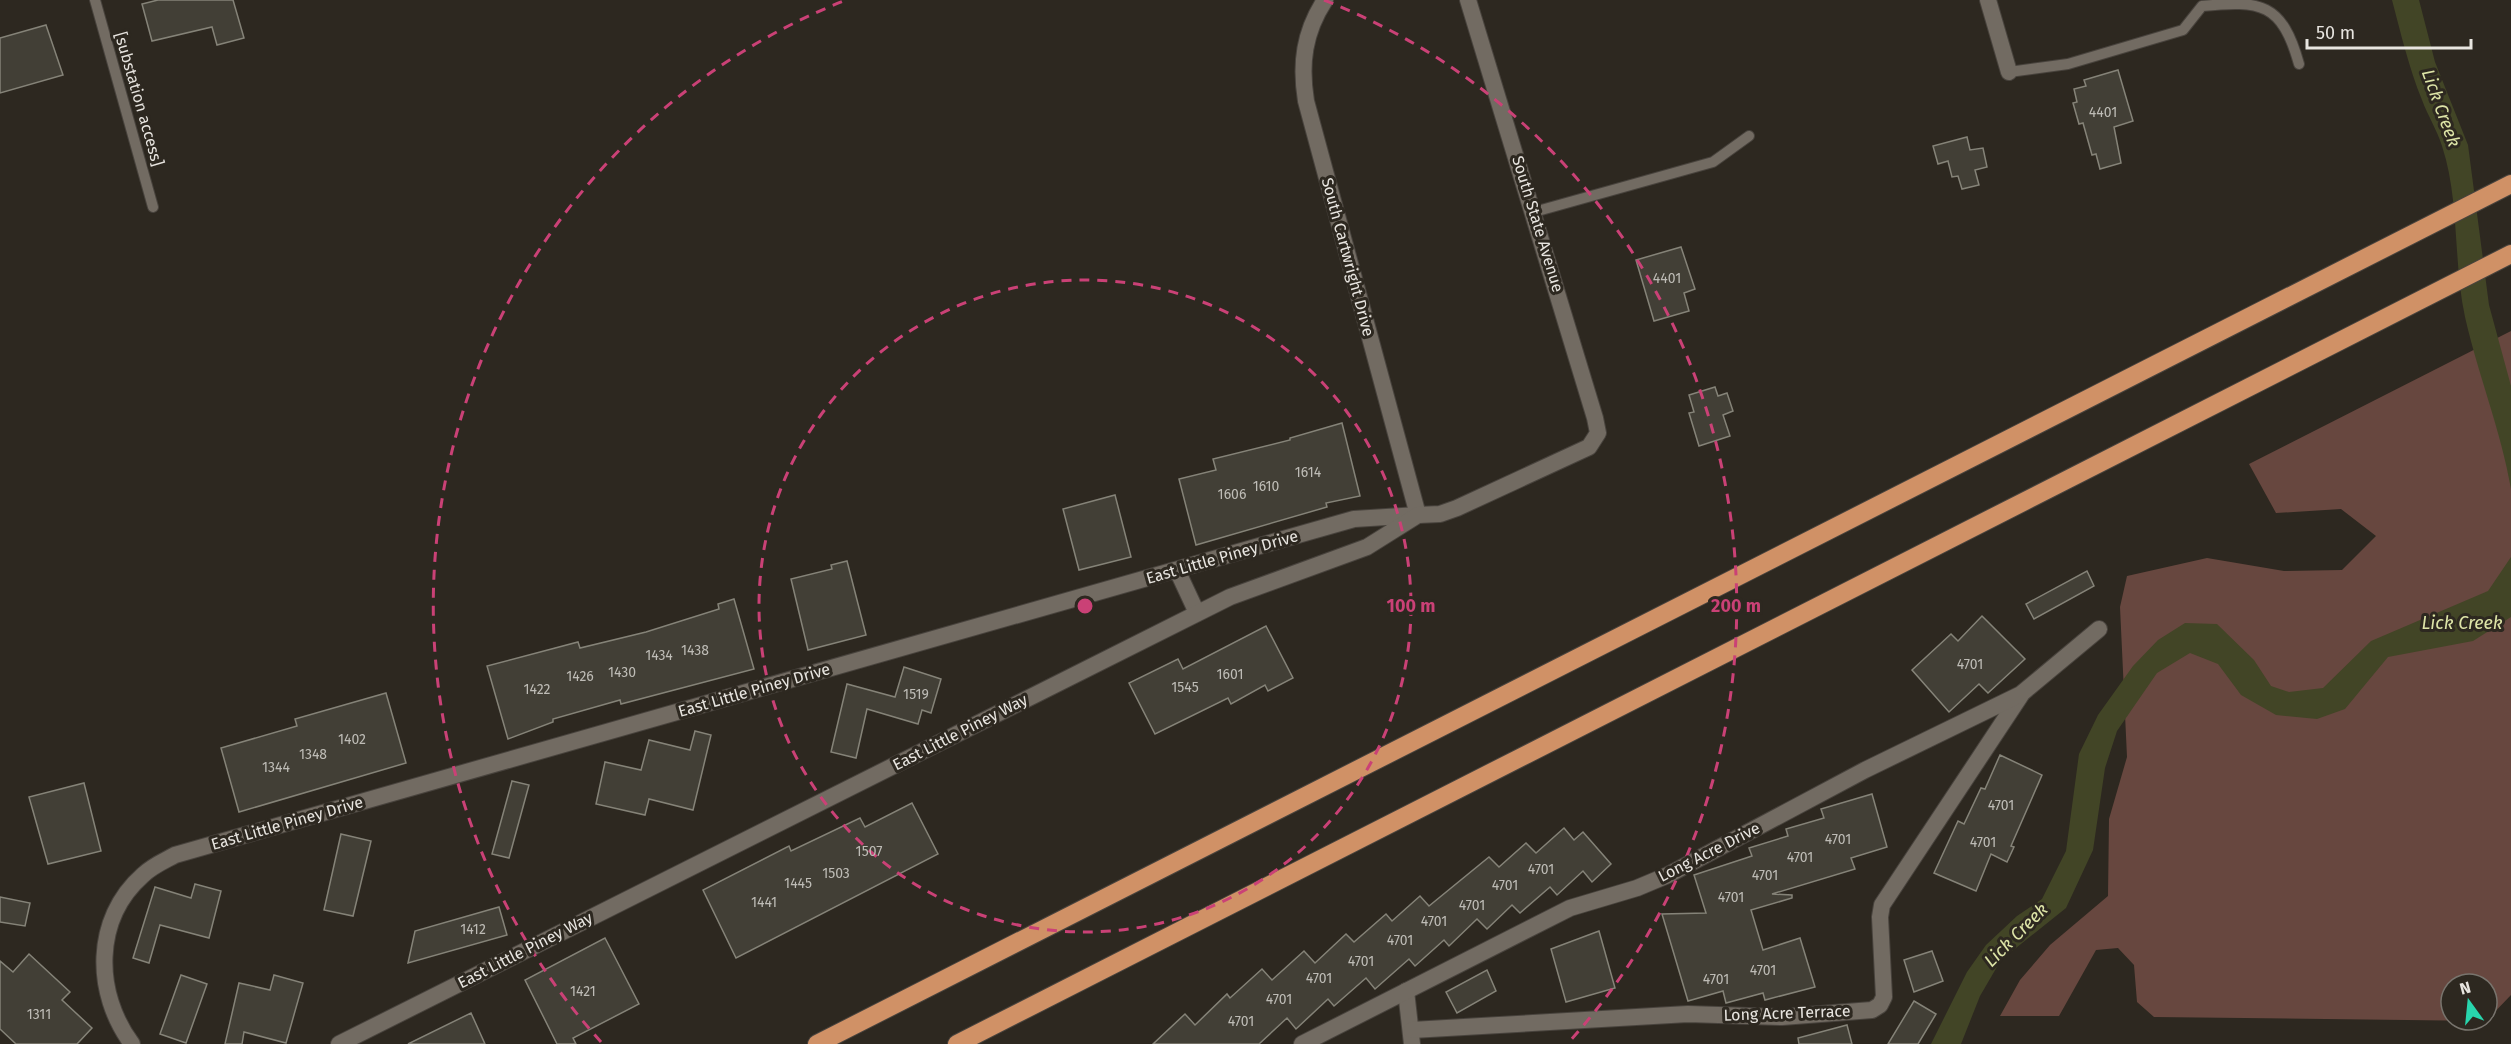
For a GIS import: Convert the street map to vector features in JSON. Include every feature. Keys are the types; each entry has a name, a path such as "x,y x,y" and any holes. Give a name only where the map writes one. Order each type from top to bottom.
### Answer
{"highway":[{"path":"817,1044 2511,184"},
{"path":"957,1044 2511,254"}],"street":[{"name":"South Cartwright Drive","path":"1325,0 1310,28 1305,45 1302,74 1306,101 1418,515"},
{"name":"South State Avenue","path":"1468,0 1599,432 1589,447"},
{"path":"1988,0 2009,72"},
{"name":"East Little Piney Way","path":"339,1044 1197,613 1259,585 1366,547 1418,515 1440,514 1457,508 1589,447"},
{"name":"East Little Piney Drive","path":"132,1044 109,1005 103,975 104,949 115,913 128,891 142,876 175,855 1354,519 1418,515"},
{"path":"1178,570 1197,613"},
{"name":"Long Acre Drive","path":"1302,1044 1569,908 1637,888 1668,875 1865,770 2021,694 2099,629"},
{"name":"Long Acre Terrace","path":"1412,1037 1688,1014 1782,1017 1872,1010 1884,997 1880,917 1882,905 2021,694"},
{"path":"1406,991 1412,1037"}],"lane":[{"name":"[substation access]","path":"95,0 153,207"},
{"path":"2009,72 2068,64 2183,30 2202,6 2235,2 2267,8 2284,23 2299,64"},
{"path":"1534,212 1713,162 1749,136"}],"shaded area":[{"path":"2511,331 2511,995 2499,1008 2499,972 2439,972 2439,1020 2154,1017 2137,1002 2134,965 2118,948 2096,950 2059,1016 2000,1016 2020,980 2050,945 2108,896 2109,819 2127,757 2120,607 2127,576 2207,558 2284,571 2342,570 2376,536 2341,509 2276,513 2249,464"}],"water":[{"name":"Lick Creek","path":"2392,0 2419,0 2435,62 2468,145 2489,305 2511,386 2511,489 2507,467 2465,317 2448,167 2440,140 2413,76"},
{"name":"Lick Creek","path":"2511,557 2511,617 2473,641 2388,657 2345,709 2317,719 2276,715 2241,695 2218,664 2190,653 2157,673 2117,731 2105,768 2093,850 2066,908 2001,960 1980,996 1961,1044 1931,1044 1967,972 1986,945 2017,916 2042,899 2066,851 2079,754 2098,715 2133,666 2158,640 2185,623 2217,624 2254,660 2271,686 2289,692 2323,688 2371,641 2488,591"}],"building":[{"path":"158,0 233,0 244,38 217,45 212,27 152,41 142,4"},
{"path":"46,25 63,75 0,93 0,38"},
{"path":"2118,70 2133,121 2114,127 2121,163 2100,169 2096,154 2092,155 2083,123 2079,124 2073,103 2077,102 2074,89 2086,86 2084,80"},
{"path":"1967,137 1970,150 1983,148 1987,167 1975,170 1979,185 1962,189 1958,176 1952,177 1948,161 1938,164 1933,146"},
{"path":"1681,247 1695,289 1684,293 1689,311 1654,321 1636,260"},
{"path":"1715,387 1718,396 1727,393 1733,411 1723,415 1730,436 1699,446 1689,413 1694,412 1689,395"},
{"path":"1342,423 1360,496 1326,503 1327,507 1196,545 1179,479 1216,470 1213,459 1290,440 1290,438"},
{"path":"1115,495 1131,557 1079,570 1063,509"},
{"path":"847,561 866,635 808,650 791,579 832,569 831,565"},
{"path":"2087,571 2094,586 2034,619 2026,604"},
{"path":"734,599 754,669 621,704 620,700 553,719 553,722 508,739 487,666 578,642 580,648 646,632 719,609 718,604"},
{"path":"1982,616 2025,659 1988,693 1979,684 1949,712 1912,670 1951,634 1958,641"},
{"path":"1266,626 1293,678 1268,691 1265,685 1231,704 1228,698 1155,734 1129,683 1178,659 1183,669"},
{"path":"904,667 941,679 931,713 922,710 918,724 867,709 856,758 831,752 847,684 895,697"},
{"path":"386,693 406,763 239,812 221,748 297,726 295,719"},
{"path":"695,731 711,735 693,810 649,799 645,815 596,804 605,762 641,770 649,740 690,750"},
{"path":"2000,755 2042,775 2011,846 2014,847 2007,862 1991,854 1976,891 1934,873 1958,821 1964,824 1981,788 1985,789"},
{"path":"512,781 529,785 509,858 492,854"},
{"path":"84,783 101,851 48,864 29,797"},
{"path":"1872,794 1887,847 1851,858 1855,869 1772,894 1792,895 1792,898 1751,910 1763,950 1800,938 1815,987 1765,1000 1763,993 1726,1003 1723,991 1688,1001 1662,914 1706,913 1694,875 1752,856 1749,848 1788,836 1786,829 1824,818 1821,809"},
{"path":"912,803 938,854 736,958 703,890 789,846 791,851 860,818 865,827"},
{"path":"1564,828 1574,840 1583,832 1611,864 1592,882 1583,871 1557,895 1550,887 1520,913 1512,905 1487,929 1477,919 1449,946 1444,940 1415,966 1409,959 1375,989 1366,978 1334,1006 1328,999 1296,1029 1287,1018 1259,1044 1153,1044 1185,1014 1195,1025 1227,994 1230,998 1262,969 1272,980 1304,951 1315,963 1346,934 1354,942 1386,914 1392,921 1420,896 1429,906 1489,857 1499,867 1526,843 1536,853"},
{"path":"341,834 371,841 353,916 324,910"},
{"path":"195,884 221,891 209,938 160,925 149,963 133,958 155,887 191,898"},
{"path":"0,897 30,903 25,926 0,922"},
{"path":"499,907 507,935 408,963 415,931"},
{"path":"1599,931 1615,988 1566,1002 1551,949"},
{"path":"605,938 639,1004 573,1038 576,1044 557,1044 525,980"},
{"path":"1932,951 1943,981 1914,992 1904,960"},
{"path":"29,954 70,992 62,1000 92,1028 77,1044 16,1044 0,1029 0,961 13,972"},
{"path":"1487,970 1496,991 1457,1013 1446,992"},
{"path":"181,975 207,984 186,1043 160,1034"},
{"path":"274,975 303,983 286,1043 244,1032 242,1044 225,1044 239,983 270,990"},
{"path":"1914,1001 1936,1014 1918,1044 1888,1044"},
{"path":"471,1013 485,1044 408,1044"},
{"path":"1847,1025 1852,1044 1799,1044 1798,1038"}]}
